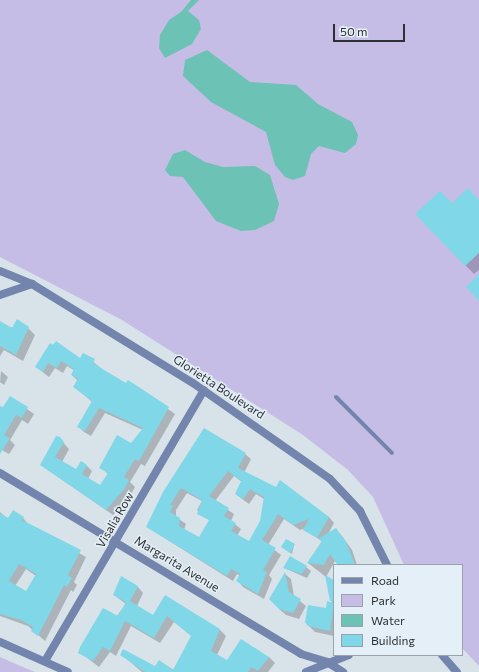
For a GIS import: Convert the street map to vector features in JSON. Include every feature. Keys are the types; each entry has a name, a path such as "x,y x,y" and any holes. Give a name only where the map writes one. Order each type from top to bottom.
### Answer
{"street":[{"name":"Glorietta Boulevard","path":"0,271 32,284 204,390 330,478 348,496 386,564"},
{"path":"0,295 32,284"},
{"name":"Visalia Row","path":"45,661 117,541 204,390"},
{"name":"Margarita Avenue","path":"0,473 117,541 302,654 327,662 343,672"},
{"path":"0,642 68,672"},
{"path":"306,672 327,662 346,656"},
{"path":"443,656 457,672"}],"lane":[{"path":"336,397 392,453"}],"green space":[{"path":"0,0 479,0 479,666 463,649 463,564 404,564 373,497 348,470 303,435 122,320 0,257"},
{"path":"0,657 25,668 35,672 0,672"}],"water":[{"path":"191,0 199,0 188,11 199,20 201,29 192,44 165,58 159,48 160,35 169,20 181,12"},
{"path":"207,50 250,82 296,85 318,104 352,122 358,135 356,144 345,153 319,146 311,154 305,176 293,180 285,177 275,165 266,132 211,102 183,76 185,60"},
{"path":"185,150 205,162 223,167 255,166 270,175 279,204 274,221 255,230 241,231 216,221 183,177 170,176 165,170 173,154"}],"building":[{"path":"468,188 479,200 479,253 465,266 415,214 440,191 452,203"},
{"path":"479,274 479,301 466,287"},
{"path":"17,319 29,327 16,355 0,346 0,321 12,328"},
{"path":"56,341 80,358 83,353 95,359 93,363 126,383 128,380 169,407 139,461 135,459 124,477 129,480 125,488 106,510 40,465 56,436 60,437 64,442 55,457 76,469 81,461 87,465 82,474 100,485 108,473 99,468 117,435 131,443 143,428 99,408 85,431 77,427 92,401 73,387 78,379 71,375 74,369 61,361 57,368 48,363 43,372 35,367 50,343 53,345"},
{"path":"10,396 28,407 22,418 16,415 4,435 10,438 0,454 0,406 3,407"},
{"path":"204,428 246,453 238,468 276,487 280,480 329,517 317,538 303,530 309,519 293,525 278,514 262,540 276,548 263,570 267,572 258,594 236,581 240,574 231,569 227,576 146,527 163,492","holes":["228,471 241,481 235,494 243,499 250,489 264,497 260,521 249,541 231,531 236,523 224,516 229,508 209,496","181,488 202,500 197,514 209,520 199,537 179,526 180,518 170,512 173,506 170,505"]},
{"path":"13,510 24,517 22,520 81,550 68,575 72,578 67,587 64,585 38,636 31,631 33,627 21,620 0,614 0,513 8,518","holes":["19,564 36,574 26,591 9,581"]},
{"path":"336,528 346,542 355,564 337,564 330,554 324,565 307,563 322,541 318,539"},
{"path":"286,539 295,544 290,553 281,547"},
{"path":"290,556 307,566 302,574 283,568"},
{"path":"285,572 289,592 301,599 293,613 279,609 269,599"},
{"path":"325,575 333,579 333,601 330,601"},
{"path":"121,576 138,586 130,601 153,615 165,595 220,629 211,651 227,660 241,639 269,657 258,671 251,667 248,672 145,672 120,655 123,649 155,666 159,660 173,670 191,636 167,616 154,638 125,621 110,651 103,647 93,661 78,653 103,608 118,616 126,602 113,595"},
{"path":"327,601 333,603 330,631 308,626 305,622 308,605 326,608"}]}
